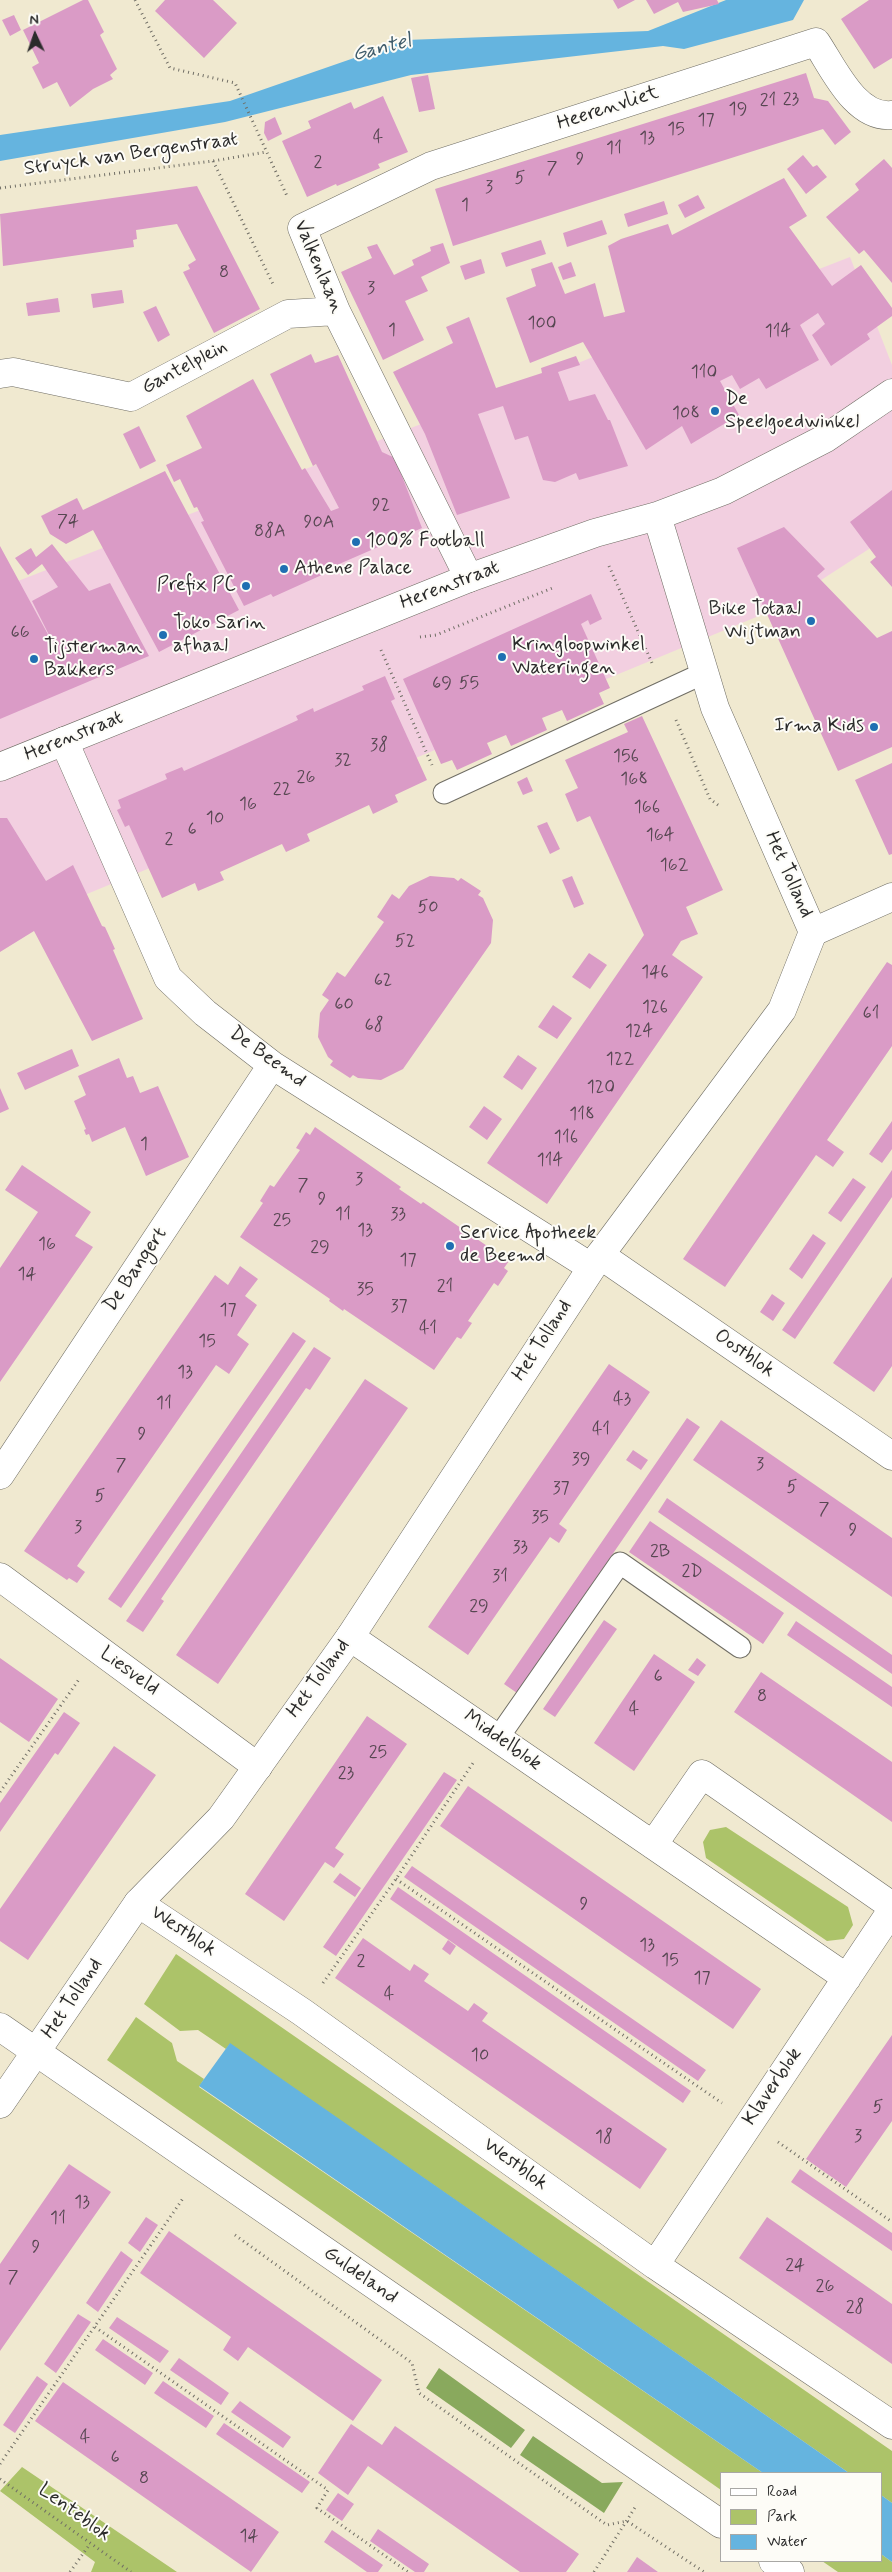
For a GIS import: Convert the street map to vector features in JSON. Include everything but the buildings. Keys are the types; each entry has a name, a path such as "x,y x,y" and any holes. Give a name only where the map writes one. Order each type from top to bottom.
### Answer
{"street":[{"name":"Heerenvliet","path":"302,228 432,166 816,42 854,98 867,110 892,115"},
{"name":"Valkenlaan","path":"302,228 336,311 469,578"},
{"name":"Gantelplein","path":"0,374 13,372 131,397 288,314 336,311"},
{"name":"Herenstraat","path":"0,767 469,578 595,533 657,516 723,491 826,438 892,393"},
{"name":"Het Tolland","path":"0,2104 138,1903 221,1818 258,1767 350,1637 595,1261 782,1010 813,932 715,708 657,516"},
{"name":"De Beemd","path":"64,741 168,978 205,1013 272,1065 595,1261"},
{"path":"813,932 892,897"},
{"name":"De Bangert","path":"0,1475 272,1065"},
{"name":"Oostblok","path":"595,1261 890,1452"},
{"name":"Liesveld","path":"0,1577 258,1767"},
{"name":"Middelblok","path":"350,1637 847,1978"},
{"path":"653,1845 702,1774 892,1906"},
{"name":"Westblok","path":"138,1903 302,2012 655,2265 892,2425"},
{"name":"Klaverblok","path":"655,2265 892,1910"},
{"name":"Guldeland","path":"0,2027 720,2523"},
{"path":"775,2562 790,2572"}],"lane":[{"path":"444,793 704,673"},
{"path":"495,1736 620,1564 740,1647"}],"path":[{"name":"Valkenlaan","path":"136,0 170,68 235,83 302,228"},
{"name":"Struyck van Bergenstraat","path":"0,188 213,161 266,152"},
{"path":"213,161 288,314"},
{"path":"380,647 444,793"},
{"path":"0,1792 99,1650"},
{"path":"302,2012 495,1736"},
{"path":"396,1879 892,2222"},
{"path":"176,2192 192,2203"},
{"path":"0,2464 184,2198"},
{"path":"231,2232 412,2363 418,2393 607,2525 627,2521 704,2572"},
{"path":"95,2327 328,2490 317,2508 408,2572"},
{"path":"594,2572 654,2478"},
{"name":"Lenteblok","path":"0,2479 131,2572"},
{"path":"70,2572 90,2544"}],"shaded area":[{"path":"850,257 892,365 892,534 778,608 0,930 0,588"}],"green space":[{"path":"726,1827 848,1907 853,1925 844,1939 827,1941 706,1858 703,1842 710,1830"},
{"path":"176,1954 892,2451 892,2503 882,2496 882,2472 848,2472 230,2044 226,2049 198,2030 180,2031 144,2004"},
{"path":"136,2017 172,2043 177,2061 204,2079 199,2087 762,2472 720,2472 720,2489 107,2060"},
{"path":"439,2368 525,2430 511,2448 426,2388"},
{"path":"533,2436 602,2483 623,2482 604,2513 520,2455"},
{"path":"22,2467 177,2572 91,2572 95,2562 0,2491"},
{"path":"882,2555 892,2562 892,2572 838,2572 823,2562 882,2562"}],"water":[{"name":"Gantel","path":"726,0 804,0 793,20 684,49 663,46 411,75 225,122 0,161 0,135 230,101 406,40 648,31"},
{"path":"230,2043 848,2472 762,2472 199,2086"},
{"path":"882,2496 892,2503 892,2562 882,2555"}],"place":[{"name":"De Speelgoedwinkel","path":"715,411"},
{"name":"100% Football","path":"356,542"},
{"name":"Athene Palace","path":"284,569"},
{"name":"Prefix PC","path":"246,586"},
{"name":"Bike Totaal Wijtman","path":"811,621"},
{"name":"Toko Sarin afhaal","path":"163,635"},
{"name":"Kringloopwinkel Wateringen","path":"502,657"},
{"name":"Tijsterman Bakkers","path":"34,659"},
{"name":"Irma Kids","path":"874,727"},
{"name":"Service Apotheek de Beemd","path":"450,1246"}]}
